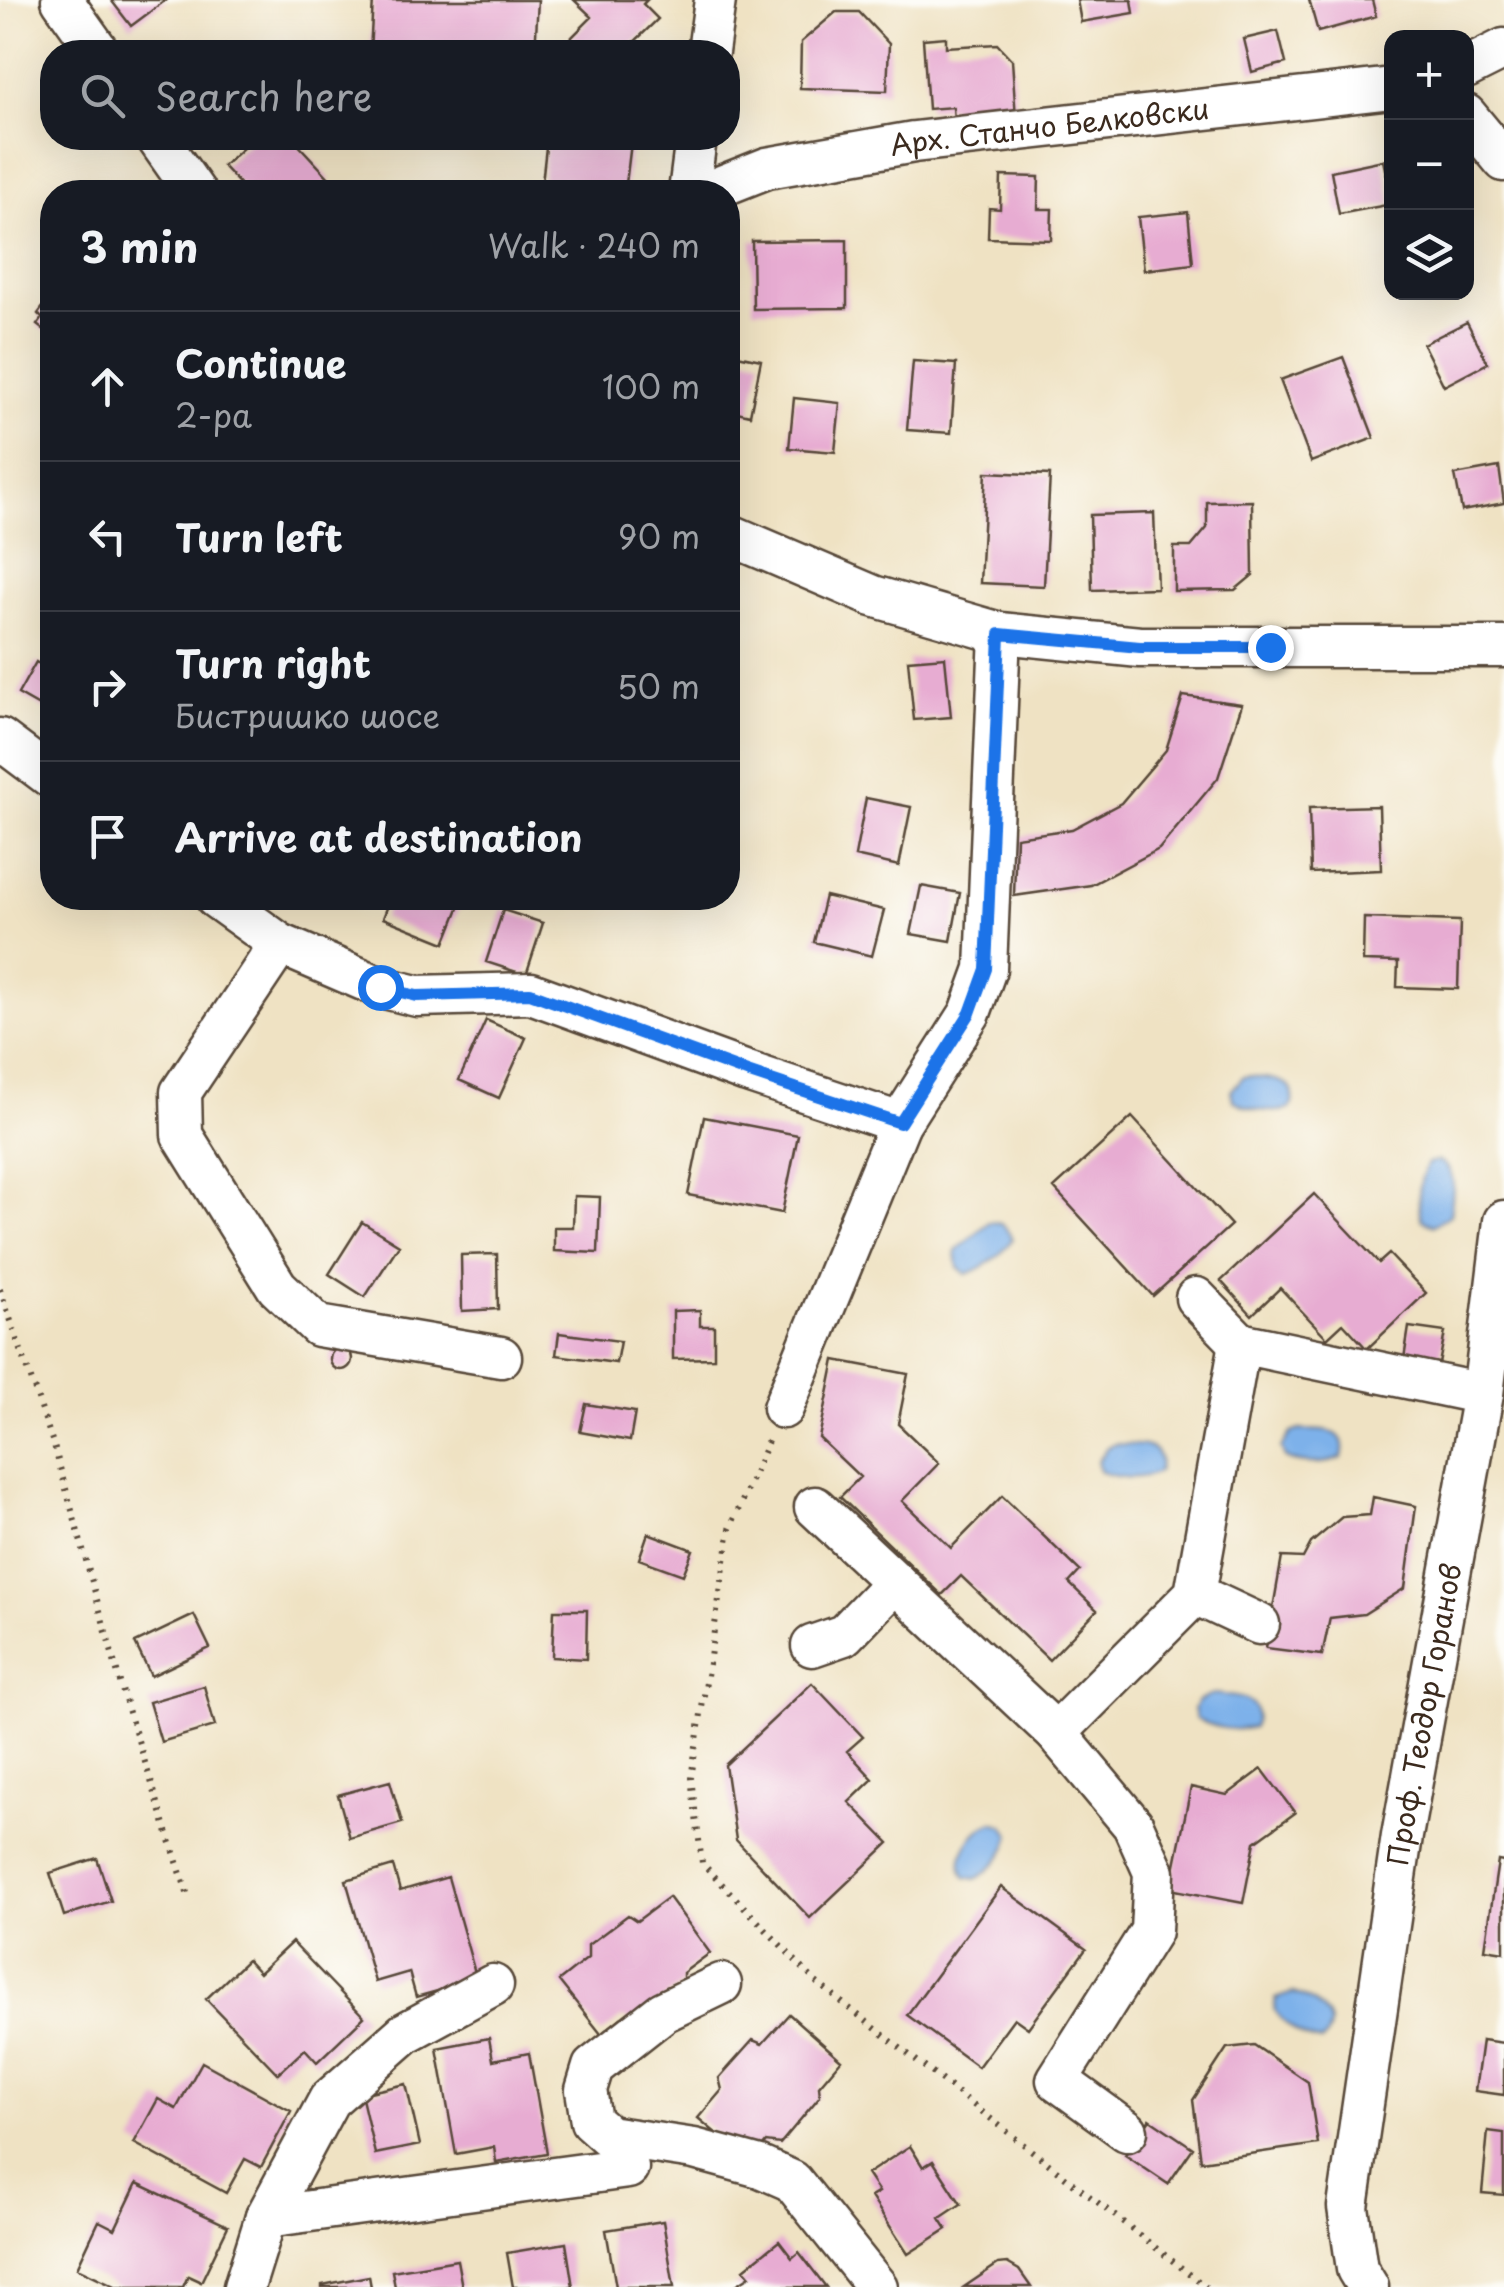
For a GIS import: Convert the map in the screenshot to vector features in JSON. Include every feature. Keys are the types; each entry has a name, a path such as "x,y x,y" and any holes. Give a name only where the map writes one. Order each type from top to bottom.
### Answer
{"street":[{"path":"62,0 90,40"},
{"path":"710,40 715,0"},
{"path":"1474,64 1504,50"},
{"name":"Арх. Станчо Белковски","path":"737,180 767,168 914,142 1384,89"},
{"path":"1471,120 1504,161"},
{"path":"165,150 187,180"},
{"path":"690,180 694,150"},
{"path":"740,539 872,596 1000,634 1140,647 1504,647"},
{"path":"783,1408 900,1123 970,1013 986,969 1000,634"},
{"path":"0,739 40,769"},
{"path":"233,910 280,944 380,987 417,996 530,993 900,1123"},
{"path":"280,944 181,1092 182,1135 277,1287 318,1326 501,1357"},
{"name":"Проф. Теодор Горанов","path":"1368,2287 1357,2269 1348,2207 1402,1836 1483,1394 1504,1221"},
{"path":"1196,1298 1240,1344 1483,1394"},
{"path":"1056,1733 1196,1594 1240,1344"},
{"path":"814,1507 1056,1733 1133,1825 1154,1872 1151,1930 1057,2080 1128,2130"},
{"path":"812,1646 844,1635 895,1582"},
{"path":"1196,1594 1259,1624"},
{"path":"721,1984 663,2012 594,2068 586,2090 591,2121 608,2136 694,2149 760,2167 792,2181 877,2287"},
{"path":"244,2287 266,2217 329,2100 405,2033 493,1985"},
{"path":"266,2217 628,2168"}],"path":[{"path":"0,1289 54,1446 125,1700 188,1896"},
{"path":"783,1408 730,1529 691,1778 702,1864 816,1982 1206,2287"}],"water":[{"path":"1243,1077 1276,1080 1289,1087 1293,1099 1290,1109 1261,1110 1233,1100 1231,1091"},
{"path":"1438,1161 1452,1177 1453,1192 1450,1215 1434,1225 1422,1220 1419,1199 1428,1163"},
{"path":"989,1222 1003,1226 1012,1239 992,1260 966,1274 958,1268 956,1251"},
{"path":"1299,1430 1338,1435 1342,1440 1342,1458 1314,1463 1285,1458 1281,1448 1291,1433"},
{"path":"1115,1444 1154,1450 1160,1462 1158,1472 1129,1478 1100,1471 1097,1462 1107,1447"},
{"path":"1214,1694 1252,1704 1256,1717 1253,1727 1224,1728 1196,1718 1194,1709 1198,1701"},
{"path":"994,1822 1011,1835 1006,1848 981,1876 965,1877 962,1861 968,1844"},
{"path":"1293,1993 1310,2000 1329,2019 1328,2034 1321,2042 1294,2030 1274,2009 1276,1999"}],"building":[{"path":"111,0 166,0 131,26"},
{"path":"373,0 538,0 536,40 371,40"},
{"path":"574,0 647,0 643,4 658,19 636,40 569,40 592,17"},
{"path":"1077,0 1132,0 1134,13 1081,22"},
{"path":"1309,0 1372,0 1376,16 1318,32"},
{"path":"836,12 859,12 889,44 887,91 800,88 801,42"},
{"path":"1278,31 1286,63 1252,72 1244,39"},
{"path":"946,37 946,47 997,44 1012,60 1016,118 954,122 953,107 928,109 923,39"},
{"path":"241,150 303,150 330,179 236,180 223,166"},
{"path":"546,150 630,150 626,180 542,180"},
{"path":"1383,160 1384,206 1339,214 1331,171"},
{"path":"1001,176 1039,177 1038,209 1052,209 1051,240 988,238 989,208 1000,209"},
{"path":"1188,212 1193,264 1144,270 1138,217"},
{"path":"847,240 847,308 753,309 752,241"},
{"path":"1467,322 1488,363 1444,386 1423,344"},
{"path":"740,356 761,360 750,415 740,413"},
{"path":"1343,357 1374,438 1311,462 1280,380"},
{"path":"913,361 956,364 951,433 907,430"},
{"path":"794,398 840,403 835,452 789,448"},
{"path":"1499,467 1504,503 1462,511 1455,475"},
{"path":"986,472 1050,475 1044,586 980,583"},
{"path":"1252,501 1253,575 1235,590 1174,591 1174,547 1191,547 1207,528 1207,502"},
{"path":"1154,513 1157,588 1092,590 1090,515"},
{"path":"945,657 951,717 914,720 908,660"},
{"path":"36,662 40,664 40,707 18,694"},
{"path":"1183,696 1242,704 1218,778 1159,849 1091,885 1014,896 1016,837 1072,829 1121,803 1166,750"},
{"path":"866,798 911,807 899,866 855,856"},
{"path":"1379,806 1381,870 1311,873 1309,808"},
{"path":"921,886 960,893 951,941 911,934"},
{"path":"825,896 884,910 872,956 814,942"},
{"path":"386,910 458,910 445,943 383,918"},
{"path":"503,910 543,923 526,975 486,962"},
{"path":"1364,918 1460,921 1458,989 1397,987 1398,962 1363,961"},
{"path":"486,1020 526,1038 499,1098 459,1080"},
{"path":"704,1117 798,1135 782,1213 688,1195"},
{"path":"1132,1117 1231,1225 1153,1296 1054,1188"},
{"path":"1314,1194 1379,1263 1389,1254 1426,1293 1367,1349 1343,1323 1327,1338 1280,1288 1252,1315 1221,1281"},
{"path":"574,1196 600,1197 598,1253 554,1251 554,1227 573,1227"},
{"path":"362,1222 399,1245 365,1297 329,1274"},
{"path":"497,1254 498,1309 462,1311 461,1255"},
{"path":"700,1310 700,1326 714,1326 714,1358 673,1359 673,1311"},
{"path":"1409,1327 1445,1332 1439,1364 1404,1359"},
{"path":"559,1333 620,1341 616,1363 556,1355"},
{"path":"341,1348 352,1359 341,1370 330,1359"},
{"path":"835,1360 908,1374 898,1424 939,1463 902,1501 951,1548 1002,1496 1080,1571 1069,1583 1097,1610 1049,1660 961,1576 942,1595 840,1497 860,1477 819,1438"},
{"path":"586,1404 635,1412 630,1441 580,1432"},
{"path":"1373,1497 1416,1506 1405,1588 1364,1614 1330,1618 1322,1655 1266,1648 1282,1557 1303,1558 1311,1543 1342,1517 1370,1515"},
{"path":"648,1533 693,1550 683,1575 639,1559"},
{"path":"554,1610 587,1610 586,1659 552,1657"},
{"path":"194,1615 210,1648 151,1676 135,1643"},
{"path":"812,1683 863,1737 847,1751 873,1779 849,1802 889,1843 810,1918 736,1840 725,1765"},
{"path":"204,1686 215,1726 161,1742 149,1702"},
{"path":"1262,1769 1295,1813 1255,1842 1243,1903 1170,1889 1191,1787 1227,1795"},
{"path":"390,1781 402,1823 350,1838 338,1795"},
{"path":"97,1858 111,1901 64,1916 50,1873"},
{"path":"1498,1861 1504,1862 1504,1952 1485,1949"},
{"path":"393,1866 400,1891 448,1877 477,1980 416,1997 409,1972 375,1982 346,1880"},
{"path":"1001,1887 1086,1949 1028,2028 1014,2018 978,2067 907,2015"},
{"path":"669,1897 710,1953 683,1973 683,1984 634,2022 621,2018 601,2034 559,1981 588,1958 588,1945 628,1915 637,1921"},
{"path":"292,1942 364,2017 317,2062 305,2049 278,2074 206,1999 247,1960 259,1973"},
{"path":"789,2014 841,2060 819,2086 820,2096 780,2144 766,2142 750,2162 698,2118 722,2090 719,2078 753,2040 762,2044"},
{"path":"489,2038 493,2060 529,2053 547,2153 496,2162 494,2147 456,2154 437,2048"},
{"path":"1482,2040 1504,2043 1504,2095 1475,2091"},
{"path":"1254,2045 1308,2082 1318,2144 1201,2161 1193,2100 1227,2048"},
{"path":"202,2062 291,2111 261,2167 245,2159 226,2193 134,2143 158,2099 176,2109"},
{"path":"406,2084 420,2145 375,2154 361,2094"},
{"path":"1150,2119 1193,2148 1168,2184 1125,2155"},
{"path":"1488,2131 1504,2133 1504,2195 1482,2193"},
{"path":"910,2146 923,2167 933,2161 961,2204 940,2218 947,2229 908,2254 871,2197 879,2192 867,2174"},
{"path":"137,2183 228,2226 201,2282 188,2276 183,2287 117,2287 77,2268 99,2221 115,2229"},
{"path":"663,2221 674,2287 616,2287 606,2230"},
{"path":"779,2241 792,2258 799,2252 826,2287 733,2287 750,2276 744,2269"},
{"path":"566,2243 573,2287 513,2287 507,2253"},
{"path":"457,2260 462,2287 395,2287 392,2271"},
{"path":"1007,2263 1019,2270 1031,2287 964,2287 998,2264"},
{"path":"369,2276 371,2287 322,2287 322,2285"}],"route":[{"path":"380,987 417,996 530,993 900,1123 970,1013 986,969 1000,634 1140,647 1270,647"}]}
